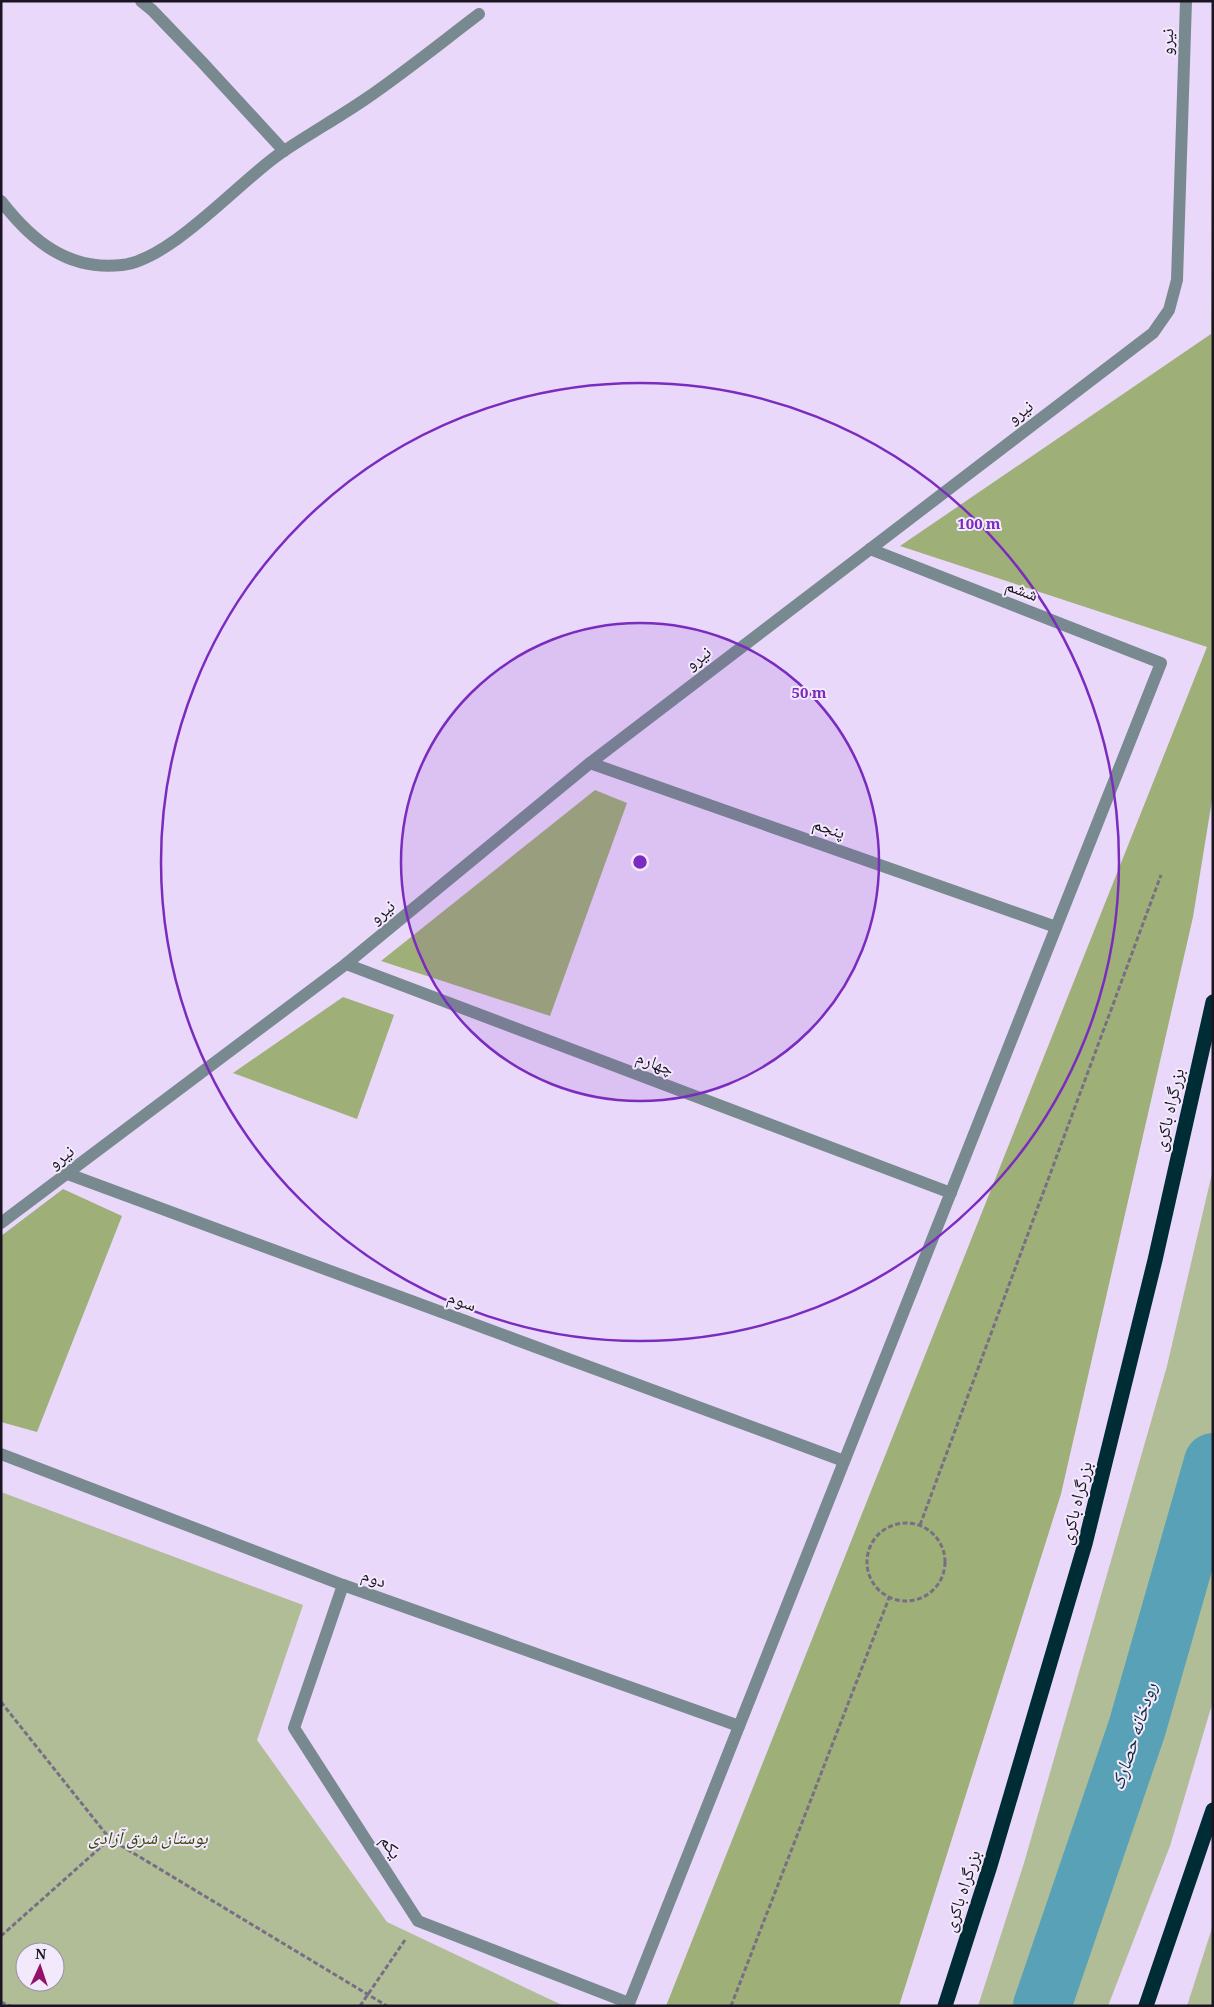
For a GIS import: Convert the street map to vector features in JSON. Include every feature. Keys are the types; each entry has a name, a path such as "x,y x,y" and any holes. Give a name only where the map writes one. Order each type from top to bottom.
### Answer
{"highway":[{"name":"بزرگراه باکری","path":"944,2006 990,1866 1085,1544 1155,1260 1213,1002"},
{"path":"1147,2006 1213,1810"}],"street":[{"path":"141,1 177,36 284,151"},
{"name":"نیرو","path":"1,1223 346,964 590,763 1153,333 1168,310 1178,280 1186,1"},
{"path":"1,201 16,221 46,247 69,258 96,265 123,265 146,259 176,240 284,151 368,98 479,14"},
{"name":"ششم","path":"870,549 1161,663 1056,927"},
{"name":"پنجم","path":"590,763 1056,927"},
{"path":"418,1921 628,2004 1056,927"},
{"name":"چهارم","path":"346,964 951,1193"},
{"name":"سوم","path":"68,1174 844,1461"},
{"name":"دوم","path":"1,1454 343,1586 739,1726"},
{"name":"یکم","path":"343,1586 294,1728 418,1921"}],"path":[{"path":"920,1525 1161,875"},
{"path":"907,1522 920,1525 931,1531 940,1541 945,1552 946,1565 943,1578 936,1588 926,1596 902,1601 889,1598 878,1590 870,1579 867,1566 870,1547 873,1540 882,1531 894,1524 907,1522"},
{"path":"731,2006 889,1598"},
{"path":"1,1702 110,1839 387,2006"},
{"path":"1,1936 110,1839"},
{"path":"360,2006 418,1921"},
{"path":"1,2002 10,2006"}],"green space":[{"path":"1213,8 1213,794 1193,917 1061,1494 899,2006 666,2006 1207,647 900,546 1211,334"},
{"path":"595,790 627,803 550,1016 381,961"},
{"path":"343,997 394,1015 357,1119 233,1073"},
{"path":"1213,1169 1213,1701 1170,1846 1108,2006 978,2006 1024,1863 1167,1366"},
{"path":"63,1189 122,1216 37,1432 1,1422 1,1236"},
{"name":"بوستان شرق آزادی","path":"1,1492 303,1605 257,1740 387,1922 564,2006 1,2006"},
{"path":"1213,1925 1213,2006 1187,2006"}],"waterway":[{"name":"رودخانه حصارک","path":"1042,2006 1137,1728 1213,1462"}]}
